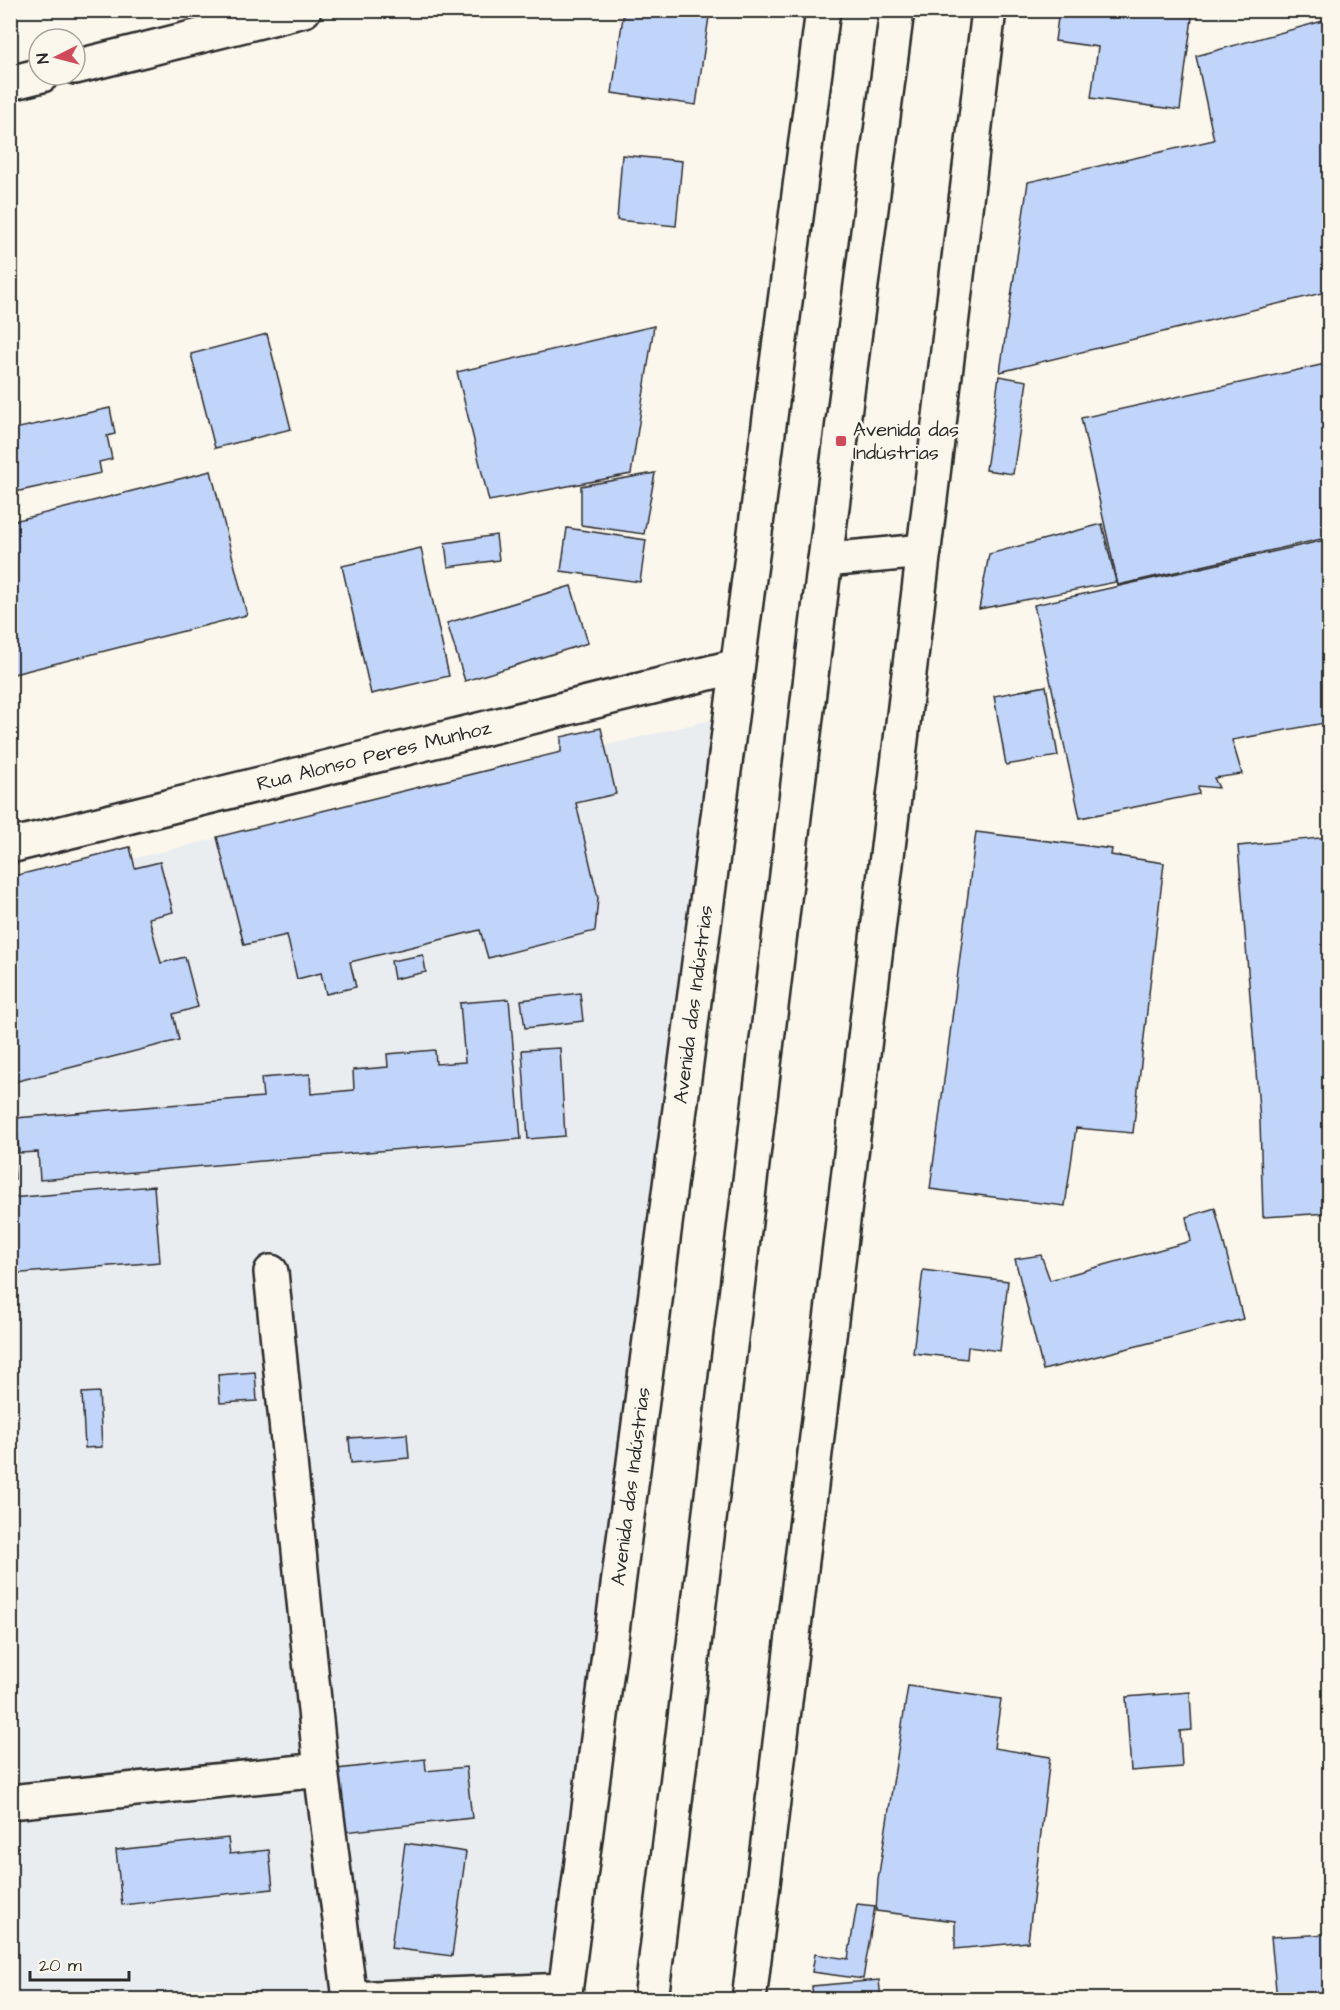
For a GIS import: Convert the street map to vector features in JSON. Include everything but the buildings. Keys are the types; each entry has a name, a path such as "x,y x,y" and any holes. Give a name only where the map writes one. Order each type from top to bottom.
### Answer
{"street":[{"path":"87,64 304,10"},
{"name":"Avenida das Indústrias","path":"564,1994 823,10"},
{"path":"651,2000 825,560 897,10"},
{"path":"749,2000 989,10"},
{"path":"10,83 27,79"},
{"path":"825,560 924,551"},
{"name":"Rua Alonso Peres Munhoz","path":"10,846 737,666"},
{"path":"271,1272 321,1770 350,1999 564,1994"},
{"path":"10,1802 321,1770"}],"shaded area":[{"path":"740,713 581,1999 11,1999 10,888"}],"place":[{"name":"Avenida das Indústrias","path":"841,441"}]}
